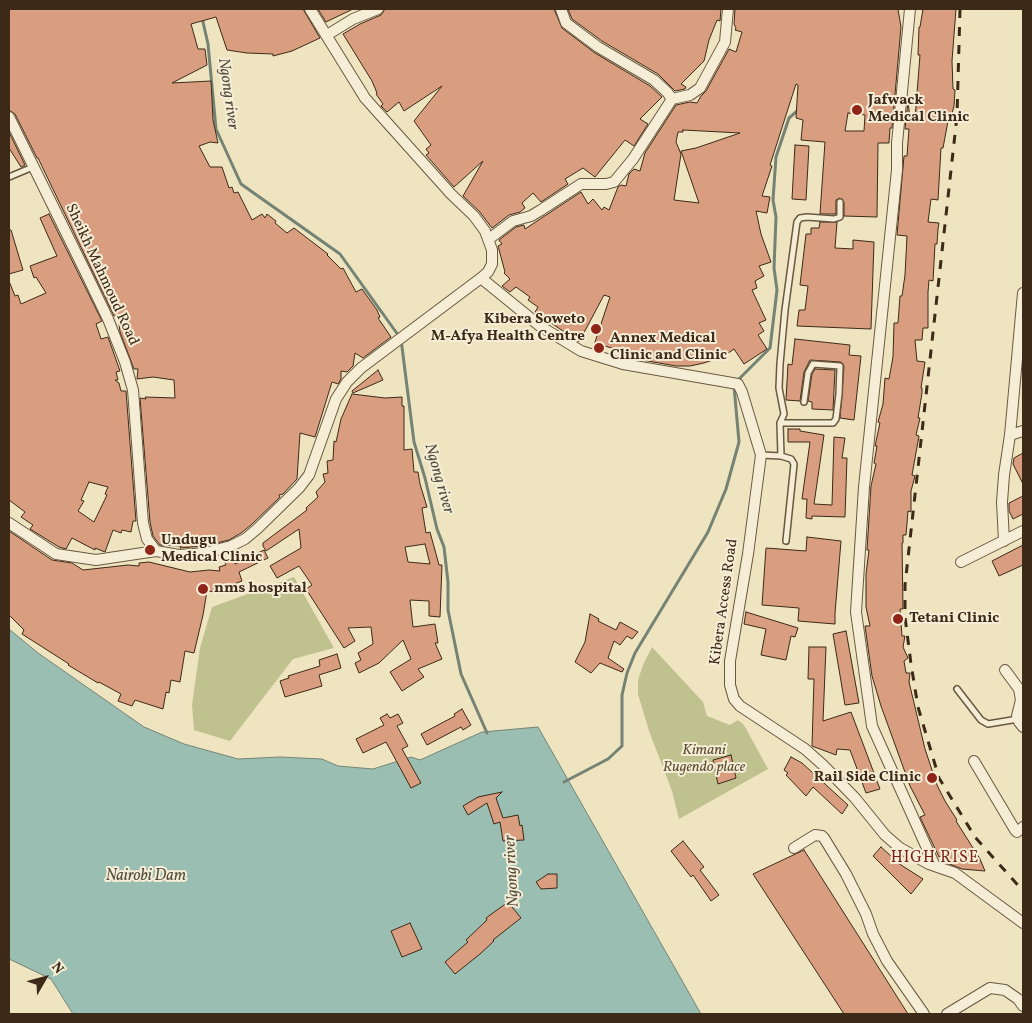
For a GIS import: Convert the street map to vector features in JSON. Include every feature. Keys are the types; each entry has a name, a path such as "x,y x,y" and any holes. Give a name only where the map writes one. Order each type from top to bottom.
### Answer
{"street":[{"path":"9,523 56,554 96,560 156,551 179,555 205,553 231,546 257,529 309,476 336,399 347,382 361,368 481,278 492,265 492,250 489,238 474,216 451,194 364,98 310,9"},
{"path":"326,35 353,19 378,9"},
{"path":"561,9 566,23 598,46 654,80 672,99"},
{"path":"489,238 513,221 531,216 581,184 606,184 614,182 634,159 672,99 690,95 700,88 725,42 728,9"},
{"path":"910,9 897,170 864,487 856,612 872,726 935,866"},
{"name":"Sheikh Mahmoud Road","path":"9,117 108,319 125,362 133,390 143,523 147,539 156,551"},
{"name":"Kibera Access Road","path":"481,278 540,326 581,351 623,364 735,383 742,392 761,455 748,554 730,661 732,694 740,706 805,749 823,765 856,798 885,835 900,848 935,866 955,873 1023,923"},
{"path":"1004,540 1003,484 1010,435 1023,293"},
{"path":"1010,435 1023,431"},
{"path":"961,562 1023,531"},
{"path":"1005,670 1019,689 1021,723"},
{"path":"974,761 1015,830 1017,832 1023,827"},
{"path":"794,848 815,836 822,836 824,838 846,874 866,914 873,934 888,961 924,1014"},
{"path":"947,1014 990,988 1005,990 1018,999 1023,1006"}],"lane":[{"path":"9,176 33,167"},
{"path":"781,456 780,423 784,414 779,388 780,364 797,222 800,218 806,217 834,219 840,217 840,202"},
{"path":"780,423 833,423 836,419 840,366 813,364 808,373 804,402"},
{"path":"761,455 781,456 791,459 794,464 786,541"},
{"path":"957,689 981,720 988,724 1021,723"}],"green space":[{"path":"294,577 334,648 293,659 230,741 194,730 192,705 200,648 212,607"},
{"name":"Kimani Rugendo place","path":"652,647 703,702 707,716 730,725 738,720 744,725 768,769 679,819 672,791 649,731 638,694 638,680"}],"water":[{"name":"Nairobi Dam","path":"9,629 38,653 144,727 184,744 238,759 280,757 322,759 338,766 373,769 411,757 420,760 482,732 538,727 701,1014 73,1014 51,979 9,959"}],"building":[{"path":"9,9 303,9 320,38 292,51 273,56 273,54 227,50 216,17 191,24 198,49 205,49 207,65 172,83 211,81 213,120 218,143 210,142 199,146 210,167 222,167 229,188 232,187 234,193 238,192 252,220 262,214 265,218 267,214 287,233 294,228 328,254 341,269 343,268 356,292 362,289 377,310 380,317 378,318 391,337 363,358 355,353 353,366 347,372 341,371 341,379 338,384 332,382 315,437 300,433 297,479 251,525 229,540 204,546 180,548 181,546 160,545 153,536 150,522 140,398 175,398 174,380 153,377 137,379 138,369 134,369 120,332 118,315 114,316 38,158 15,114 9,110"},
{"path":"318,9 353,9 326,22"},
{"path":"385,9 554,9 562,28 595,53 650,86 662,97 640,119 648,124 634,146 625,140 595,177 583,168 565,179 568,184 541,202 533,193 522,203 525,208 520,212 509,215 492,228 479,211 463,196 483,161 454,187 426,155 429,153 426,149 431,145 414,121 442,86 404,111 399,102 387,112 381,106 383,104 376,94 372,81 343,34 381,15"},
{"path":"568,9 721,9 720,21 717,20 709,40 704,61 681,84 686,87 685,89 675,91 658,74 602,41 572,19"},
{"path":"735,9 898,9 901,27 892,128 890,128 889,143 878,143 877,217 844,216 844,202 840,198 836,200 836,214 820,214 825,142 801,140 803,120 796,118 798,85 796,84 762,196 770,197 767,213 756,211 761,234 771,262 759,266 764,276 755,281 757,288 752,290 766,320 759,323 764,331 758,335 767,349 744,364 734,349 724,356 704,363 676,366 630,358 631,354 605,346 603,350 593,348 610,297 604,295 579,342 535,312 538,307 528,300 530,297 516,287 510,292 502,286 510,279 504,273 498,246 502,244 499,240 516,227 524,225 525,229 581,192 588,204 593,199 602,210 604,207 609,210 618,187 621,185 626,186 629,174 634,169 640,171 645,153 676,105 690,102 697,103 706,91 729,49 736,52 742,32 735,30","holes":["848,113 865,115 864,131 845,131","683,130 740,133 696,148 681,151 699,203 674,200 681,154 676,142 678,132 683,132"]},
{"path":"923,9 956,9 952,61 953,89 955,90 954,106 950,121 948,121 943,148 941,148 938,200 931,199 928,222 939,223 937,244 935,244 933,281 929,280 928,328 923,328 922,340 915,340 917,361 925,362 918,418 920,418 916,435 919,436 912,475 915,476 911,491 911,512 908,511 906,535 903,535 902,543 903,609 900,609 902,636 905,636 903,647 908,658 904,661 906,673 910,673 909,682 925,749 937,785 985,871 962,869 947,863 948,853 939,857 920,817 925,815 910,786 881,706 872,676 865,626 870,626 866,607 866,574 869,550 867,550 871,486 876,464 874,463 877,446 875,446 880,423 878,422 883,404 885,378 889,379 893,357 894,323 898,323 900,296 902,296 905,275 907,236 897,235 904,156 907,156 909,129 905,129 908,101 910,119 915,119 920,55 918,55 919,27"},
{"path":"9,132 25,165 21,167 9,148"},
{"path":"795,145 809,146 806,200 792,199"},
{"path":"49,214 102,321 96,324 101,339 108,337 120,371 116,372 118,380 115,380 119,383 121,391 126,391 136,521 133,521 131,532 122,530 121,533 113,530 105,552 95,548 95,550 72,538 66,549 59,547 30,529 33,525 21,517 25,512 9,500 9,281 15,296 18,295 21,304 46,293 36,277 34,278 30,266 57,256 40,218","holes":["89,482 108,487 105,494 107,495 94,522 78,511 84,501 81,500"]},
{"path":"820,222 837,222 835,248 853,249 853,240 874,242 871,329 797,326 799,310 805,310 808,286 800,285 806,234 811,234 811,228 819,228"},
{"path":"9,230 11,230 23,270 9,274"},
{"path":"795,339 850,345 849,355 861,356 854,420 840,418 844,366 841,362 810,360 804,372 800,401 786,400 788,364 792,365"},
{"path":"815,369 835,370 833,410 812,409 812,402 808,401 812,374"},
{"path":"378,370 383,380 353,393 352,391"},
{"path":"352,394 385,398 402,397 402,406 404,406 404,450 412,449 414,472 418,472 427,507 422,508 426,533 430,532 439,565 442,565 440,617 429,616 429,601 410,600 413,627 435,624 438,643 435,643 442,659 418,669 424,677 402,691 390,672 411,659 403,640 379,663 359,673 355,663 361,660 358,653 373,644 371,627 348,628 355,641 344,648 306,589 312,585 299,566 277,578 270,566 301,548 299,529 266,551 263,546 263,543 307,510 306,508 318,497 316,492 325,482 323,474 328,473 327,461 333,460 334,441 336,442 341,419","holes":["425,544 430,564 408,562 405,547"]},
{"path":"788,429 800,429 800,431 824,435 814,504 832,505 834,437 845,438 842,458 847,458 845,517 812,516 812,519 806,518 807,499 802,499 810,442 788,442"},
{"path":"1023,453 1023,484 1013,464 1014,458"},
{"path":"1023,496 1023,514 1013,519 1009,511 1009,503"},
{"path":"9,531 52,560 72,563 83,570 128,565 139,566 139,563 149,562 190,572 220,571 219,567 226,565 224,561 234,559 235,564 264,550 268,558 239,572 242,581 234,584 235,588 230,589 231,593 207,591 194,653 185,651 180,682 171,680 169,693 166,692 163,709 135,700 132,706 118,701 121,694 68,665 22,634 24,630 9,615"},
{"path":"807,537 841,541 835,624 798,621 799,608 762,605 766,548 806,551"},
{"path":"1023,545 1023,565 999,576 992,561"},
{"path":"746,612 798,628 795,637 791,636 786,660 761,655 766,629 744,624"},
{"path":"590,614 599,619 598,621 616,630 620,622 638,632 632,639 627,636 620,645 614,641 608,658 624,669 622,672 600,663 591,673 575,662 585,642"},
{"path":"846,631 859,703 845,705 833,634"},
{"path":"809,647 826,647 823,721 851,712 880,789 866,793 850,750 837,749 836,755 812,746 814,679 808,679"},
{"path":"337,654 341,668 319,675 322,686 285,697 280,681 289,678 288,676 320,666 319,660"},
{"path":"462,709 471,725 463,730 461,727 427,745 421,734 455,716 454,714"},
{"path":"387,714 390,718 398,714 403,723 397,726 408,746 402,749 421,783 411,788 386,742 363,753 356,739 384,725 380,718"},
{"path":"731,755 736,778 718,784 713,760"},
{"path":"791,757 802,763 848,805 842,814 813,787 806,796 786,775 788,773 784,770"},
{"path":"502,792 496,798 503,818 518,815 520,826 522,825 524,840 503,841 500,822 494,824 487,803 468,815 463,806 478,797"},
{"path":"683,841 704,867 700,870 719,895 711,901 693,875 691,877 671,851"},
{"path":"881,847 901,865 923,879 911,894 873,856"},
{"path":"804,850 908,1014 844,1014 753,874"},
{"path":"548,874 557,874 557,888 541,889 536,882"},
{"path":"508,902 521,918 455,974 445,962 468,942 466,940 487,920 486,918"},
{"path":"410,923 422,949 402,957 391,931"}],"waterway":[{"name":"Ngong river","path":"203,9 216,129 241,184 340,254 401,339 414,442 437,529 444,547 448,582 448,610 461,674 487,733"},
{"path":"737,381 770,348 777,290 774,268 776,217 773,200 776,157 789,118 797,111"},
{"path":"564,782 608,759 622,746 622,695 627,673 635,653 708,532 726,489 739,442 734,386"}],"railway":[{"path":"960,9 957,116 905,585 905,617 918,707 939,778 975,837 1023,891"}],"place":[{"name":"Jafwack Medical Clinic","path":"857,110"},
{"name":"Kibera Soweto M-Afya Health Centre","path":"596,329"},
{"name":"Annex Medical Clinic and Clinic","path":"599,348"},
{"name":"Undugu Medical Clinic","path":"150,550"},
{"name":"nms hospital","path":"203,589"},
{"name":"Tetani Clinic","path":"898,619"},
{"name":"Rail Side Clinic","path":"932,778"}],"district":[{"name":"HIGH RISE","path":"935,859"}]}
